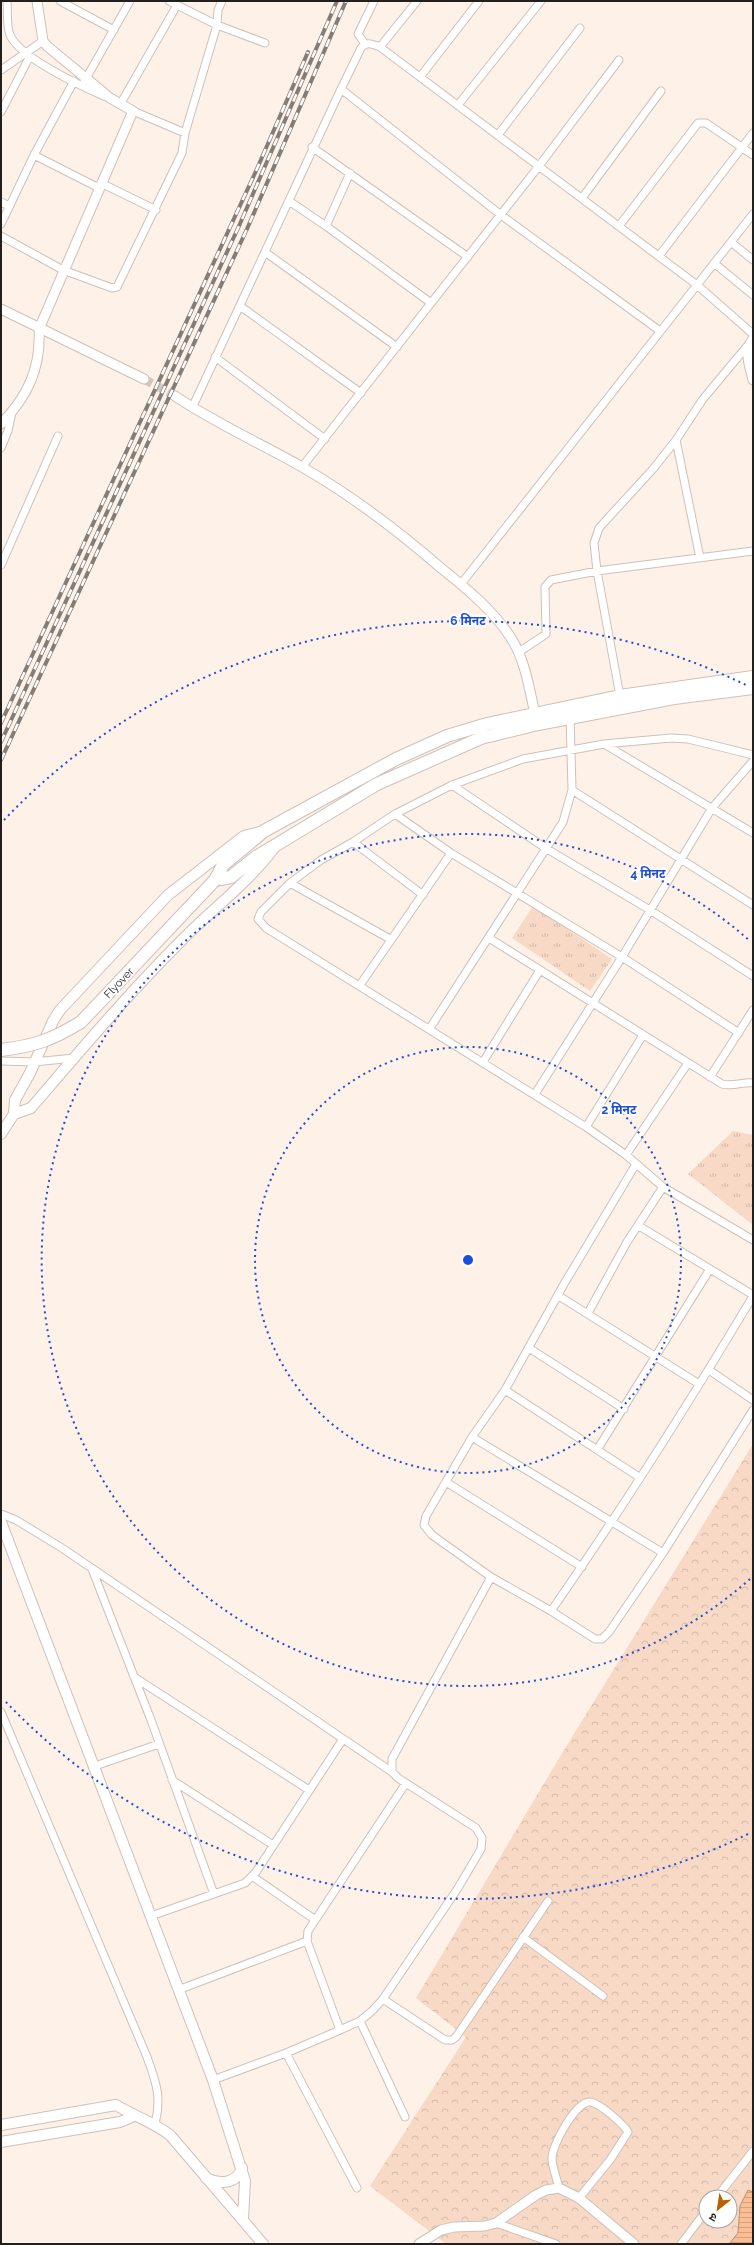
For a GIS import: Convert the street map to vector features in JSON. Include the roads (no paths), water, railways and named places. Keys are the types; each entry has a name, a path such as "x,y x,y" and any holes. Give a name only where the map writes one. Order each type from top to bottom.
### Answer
{"main road":[{"path":"569,713 620,696 753,677"},
{"path":"215,880 231,877 256,857 377,784 481,738 536,719 674,698 753,688"},
{"name":"Flyover","path":"1,1050 29,1047 58,1036 81,1022 215,880 223,864 264,831 396,759 447,736 487,724 536,719"},
{"path":"1,1134 14,1114 15,1100 53,1021 60,1010 168,895 244,836 264,831"},
{"path":"14,1114 30,1108 163,958 196,925 258,870 276,846"},
{"path":"1,1522 95,1766 213,2080 245,2181 243,2219"},
{"path":"1,2125 116,2105 134,2116 155,2124 170,2135 205,2178 243,2219 263,2244"},
{"path":"1,2142 120,2122 134,2116"},
{"path":"205,2178 224,2183 234,2180 242,2168"}],"street":[{"path":"7,1 10,34 27,54 74,81 84,82"},
{"path":"37,1 43,41 84,82 133,111 185,133"},
{"path":"60,1 114,30"},
{"path":"84,82 130,1"},
{"path":"169,1 217,25 265,43"},
{"path":"1,236 63,270 112,288 117,286 156,210 182,153 185,133 217,25 218,10 222,1"},
{"path":"365,44 358,34 374,1"},
{"path":"380,47 417,1"},
{"path":"420,77 479,1"},
{"path":"458,105 540,1"},
{"path":"121,103 177,6"},
{"path":"498,135 580,28"},
{"path":"1,70 27,54 43,41"},
{"path":"192,408 356,55 365,44 371,43 380,47 659,256 697,285 753,334"},
{"path":"1,112 27,54"},
{"path":"302,467 501,215 619,60"},
{"path":"1,224 34,155 74,81"},
{"path":"341,89 501,215 660,331"},
{"path":"582,198 661,91"},
{"path":"1,424 12,412 27,390 35,372 39,356 39,329 63,270 133,111"},
{"path":"619,226 698,123 706,123 753,155"},
{"path":"659,256 753,133"},
{"path":"312,147 468,257"},
{"path":"34,155 156,210"},
{"path":"326,226 350,173"},
{"path":"289,201 326,226 431,303"},
{"path":"1,202 9,206"},
{"path":"461,584 714,263 752,218"},
{"path":"731,242 753,260"},
{"path":"265,252 397,347"},
{"path":"714,263 753,296"},
{"path":"240,306 361,393"},
{"path":"1,309 39,329 100,356 144,379"},
{"path":"751,342 750,358 753,380"},
{"path":"620,696 597,571 594,543 599,528 653,469 676,440 703,399 751,342"},
{"path":"216,357 325,439"},
{"path":"175,396 192,408 302,467 372,511 461,584 502,625 519,652 536,719"},
{"path":"1,448 8,431 12,412"},
{"path":"1,565 58,436"},
{"path":"676,440 700,558"},
{"path":"519,652 546,634 545,587 551,580 597,571 753,551"},
{"path":"430,1028 547,849 563,822 572,790 569,713"},
{"path":"753,755 680,738 604,744 523,759 452,785 395,814 353,842 321,860 290,883 261,912 258,919 261,923 586,1127 626,1155 664,1187 753,1240"},
{"path":"604,744 753,833"},
{"path":"535,1094 622,957 712,808 753,761"},
{"path":"452,785 547,849 650,910 753,976"},
{"path":"572,790 753,905"},
{"path":"395,814 451,853 622,957 739,1033"},
{"path":"353,842 423,895"},
{"path":"360,985 390,939 423,895 451,853"},
{"path":"290,883 390,939"},
{"path":"489,938 722,1084 731,1086 750,1082 753,1084"},
{"path":"483,1062 540,970"},
{"path":"710,1077 753,1010"},
{"path":"586,1127 643,1034"},
{"path":"1,1061 34,1062 74,1058"},
{"path":"626,1155 688,1063"},
{"path":"636,1164 564,1284 559,1296 505,1390 472,1437 426,1516 424,1525 432,1535 491,1577 595,1639 602,1639 609,1632 663,1553 753,1410"},
{"path":"588,1312 664,1187"},
{"path":"551,1612 612,1522 639,1477 709,1370 753,1296 639,1226"},
{"path":"597,1450 710,1269"},
{"path":"559,1296 588,1312 699,1384"},
{"path":"529,1348 624,1409"},
{"path":"709,1370 753,1400"},
{"path":"505,1390 639,1477"},
{"path":"472,1437 663,1553"},
{"path":"446,1482 582,1567"},
{"path":"1,1514 16,1520 92,1568 343,1738 406,1783 476,1828 482,1838 481,1849 384,2000 360,2021 286,2053 213,2080"},
{"path":"92,1568 214,1894"},
{"path":"392,1772 392,1759 491,1577"},
{"path":"134,1677 309,1790"},
{"path":"1,1712 147,2057 158,2088 160,2107 155,2124"},
{"path":"151,1916 245,1883 252,1876 273,1845 343,1738"},
{"path":"95,1766 159,1744"},
{"path":"172,1780 273,1845"},
{"path":"340,2030 307,1941 308,1931 314,1919 406,1783"},
{"path":"252,1876 314,1919"},
{"path":"384,2000 445,2040 452,2040 456,2037 548,1901"},
{"path":"523,1937 603,1996"},
{"path":"178,1990 307,1941"},
{"path":"360,2021 405,2117"},
{"path":"286,2053 357,2188"},
{"path":"559,2188 552,2159 556,2141 583,2104 589,2102 598,2106 624,2125 628,2132 610,2160 579,2198"},
{"path":"722,2189 753,2151"},
{"path":"419,2244 441,2230 454,2227 485,2226 496,2223 536,2195 546,2190 559,2188 579,2198 634,2244"},
{"path":"681,2244 698,2222"},
{"path":"496,2223 556,2244"}],"tunnel":[{"path":"144,379 175,396"}],"railway":[{"path":"1,742 239,226 337,1"},
{"path":"1,760 247,229 346,1"},
{"path":"1,723 256,171 308,52"}]}
